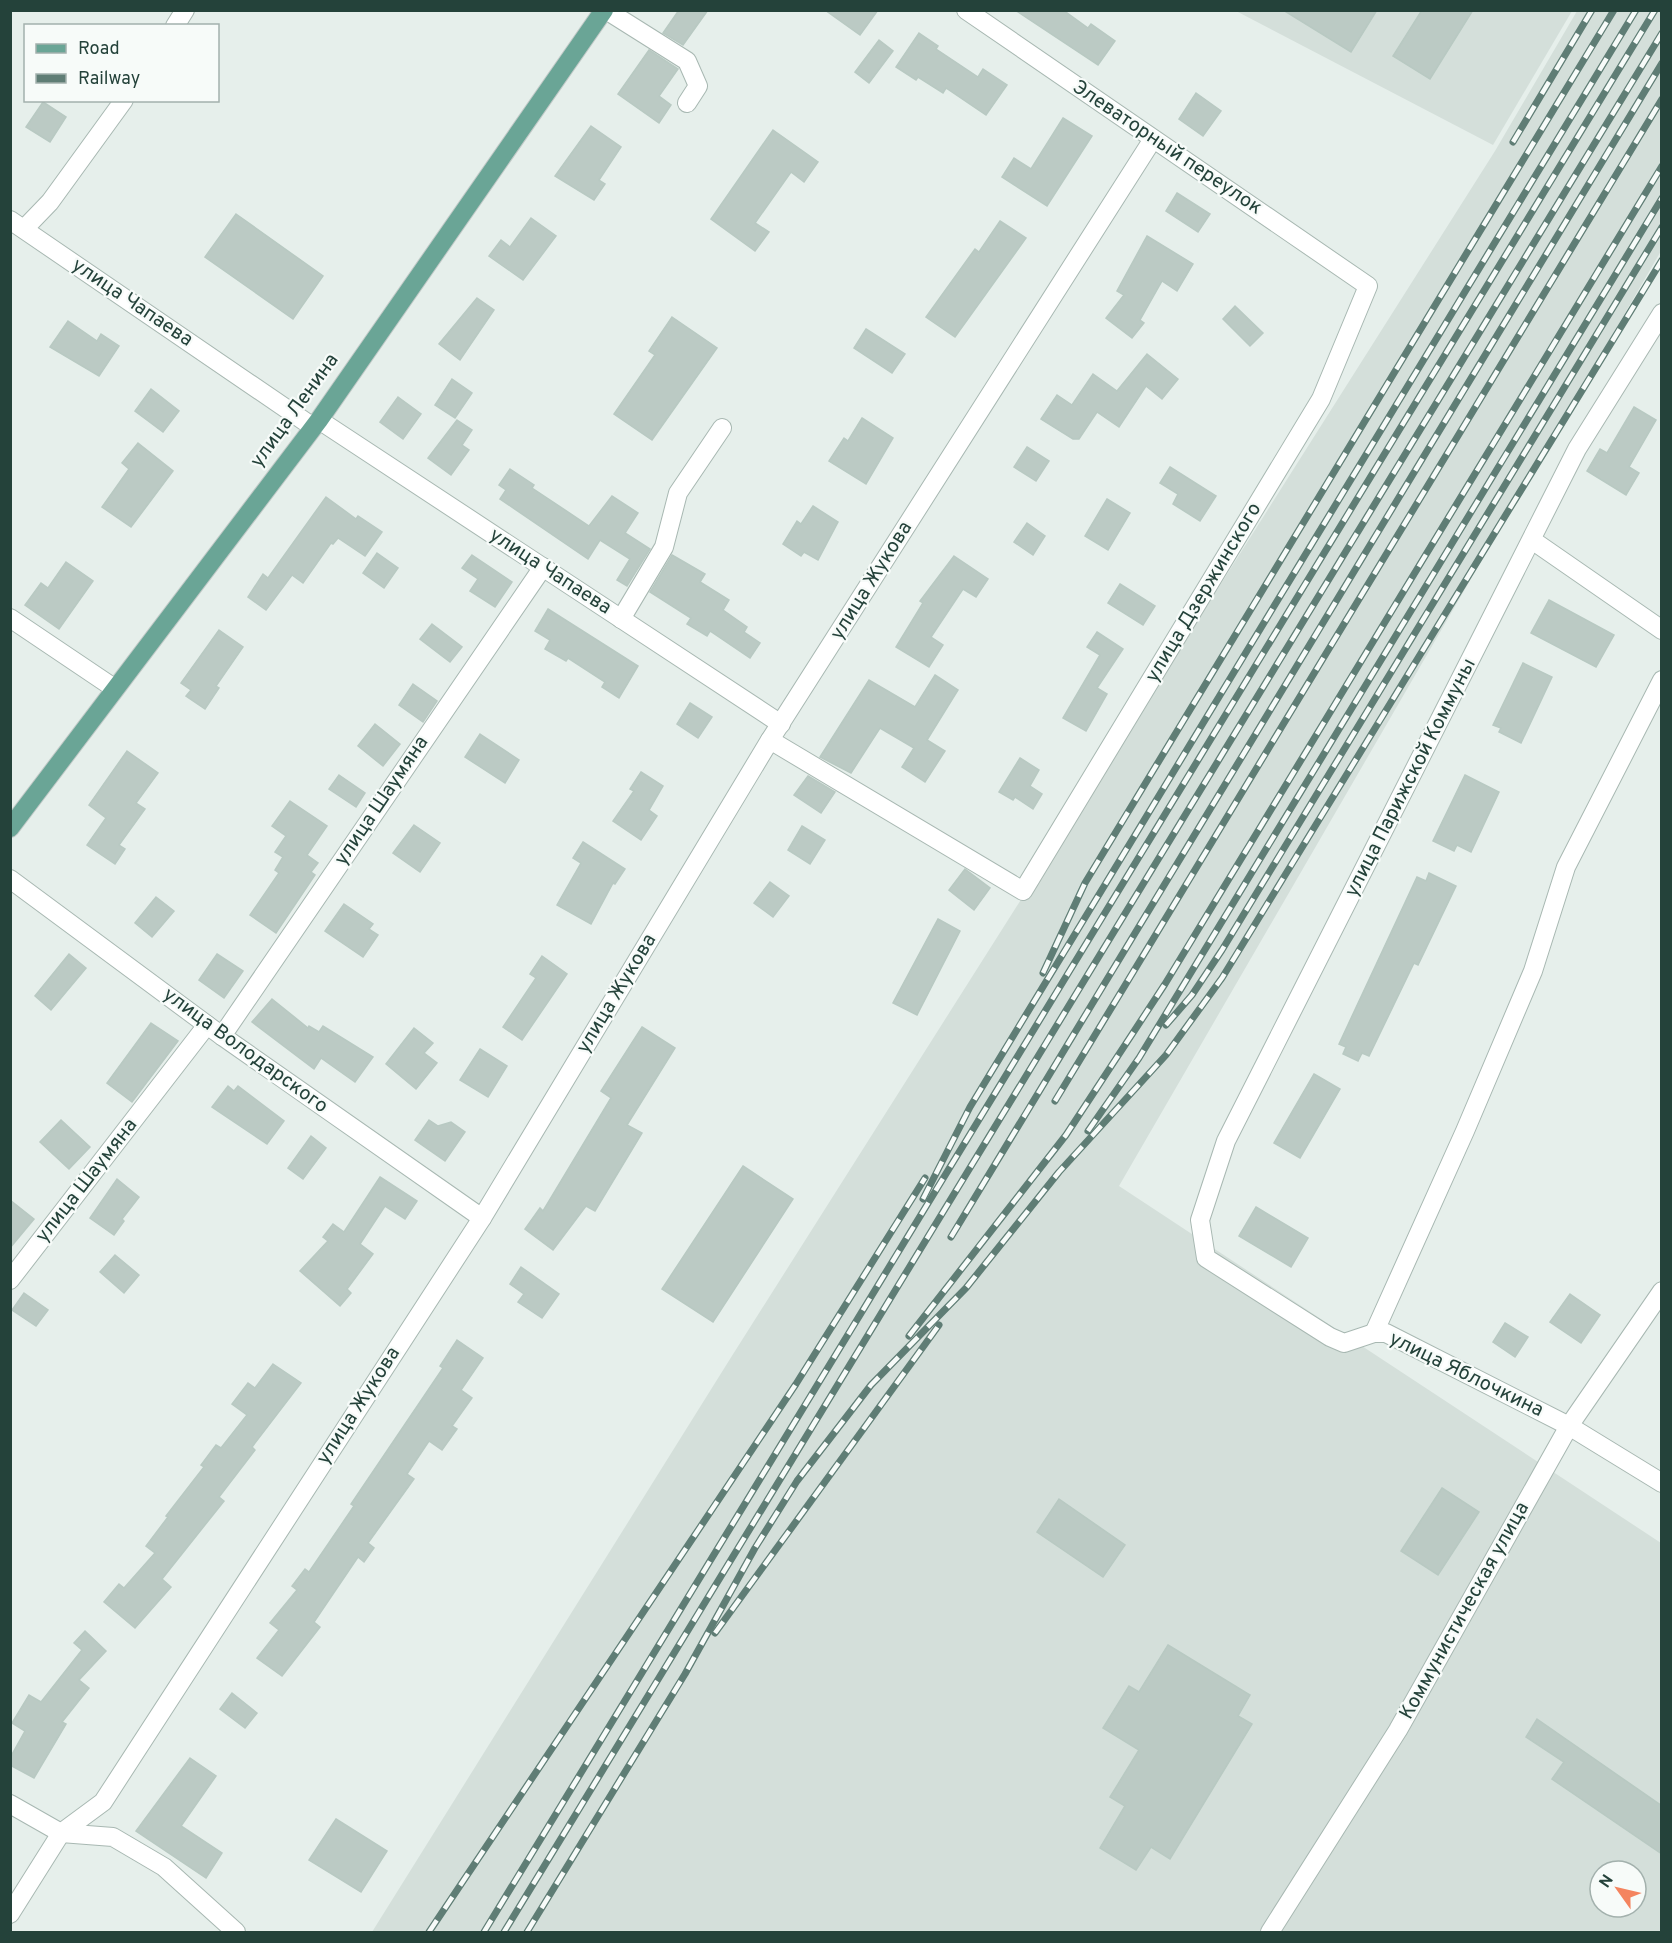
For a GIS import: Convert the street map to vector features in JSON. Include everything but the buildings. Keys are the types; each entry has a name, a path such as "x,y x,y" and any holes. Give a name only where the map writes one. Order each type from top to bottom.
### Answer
{"main road":[{"name":"улица Ленина","path":"10,828 316,424 605,10"}],"street":[{"path":"177,24 185,10"},
{"path":"605,10 687,61 698,86 687,103"},
{"name":"Элеваторный переулок","path":"966,10 1368,286"},
{"path":"17,225 50,202 123,102"},
{"name":"улица Жукова","path":"61,1833 103,1802 482,1218 770,740 1153,139"},
{"name":"улица Чапаева","path":"17,225 316,424 543,567 781,724"},
{"name":"улица Дзержинского","path":"770,740 1023,891 1321,399 1368,286"},
{"name":"улица Парижской Коммуны","path":"1206,1258 1200,1220 1226,1141 1577,449 1662,313"},
{"path":"621,619 664,547 678,493 722,428"},
{"path":"1532,540 1662,630"},
{"name":"улица Шаумяна","path":"222,1036 543,567"},
{"path":"10,618 114,688"},
{"path":"1374,1332 1466,1131 1533,971 1566,867 1662,680"},
{"name":"улица Володарского","path":"10,879 222,1036 482,1218"},
{"name":"улица Шаумяна","path":"10,1280 207,1025"},
{"name":"улица Яблочкина","path":"1206,1258 1330,1337 1344,1343 1374,1332 1386,1333 1569,1426 1662,1483"},
{"name":"Коммунистическая улица","path":"1270,1932 1398,1730 1569,1426 1662,1291"},
{"path":"10,1804 61,1833 113,1837 164,1867 236,1932"},
{"path":"10,1914 61,1833"}],"shaded area":[{"path":"1236,11 1572,11 1493,145"},
{"path":"1577,11 1661,11 1661,251 1119,1186 1661,1543 1661,1932 372,1932 730,1359 1495,151"}],"railway":[{"path":"1513,142 1592,10"},
{"path":"1043,973 1085,883 1614,10"},
{"path":"923,1199 970,1107 1636,10"},
{"path":"484,1932 1655,10"},
{"path":"504,1932 1662,33"},
{"path":"951,1237 1662,63"},
{"path":"1055,1101 1662,99"},
{"path":"909,1336 1066,1135 1165,984 1662,166"},
{"path":"1088,1131 1139,1058 1662,198"},
{"path":"1166,1025 1192,995 1222,950 1662,227"},
{"path":"527,1932 685,1674 755,1548 797,1481 871,1385 966,1288 1059,1172 1166,1055 1222,978 1662,260"},
{"path":"429,1932 796,1384 925,1178"},
{"path":"715,1633 939,1325"}]}
